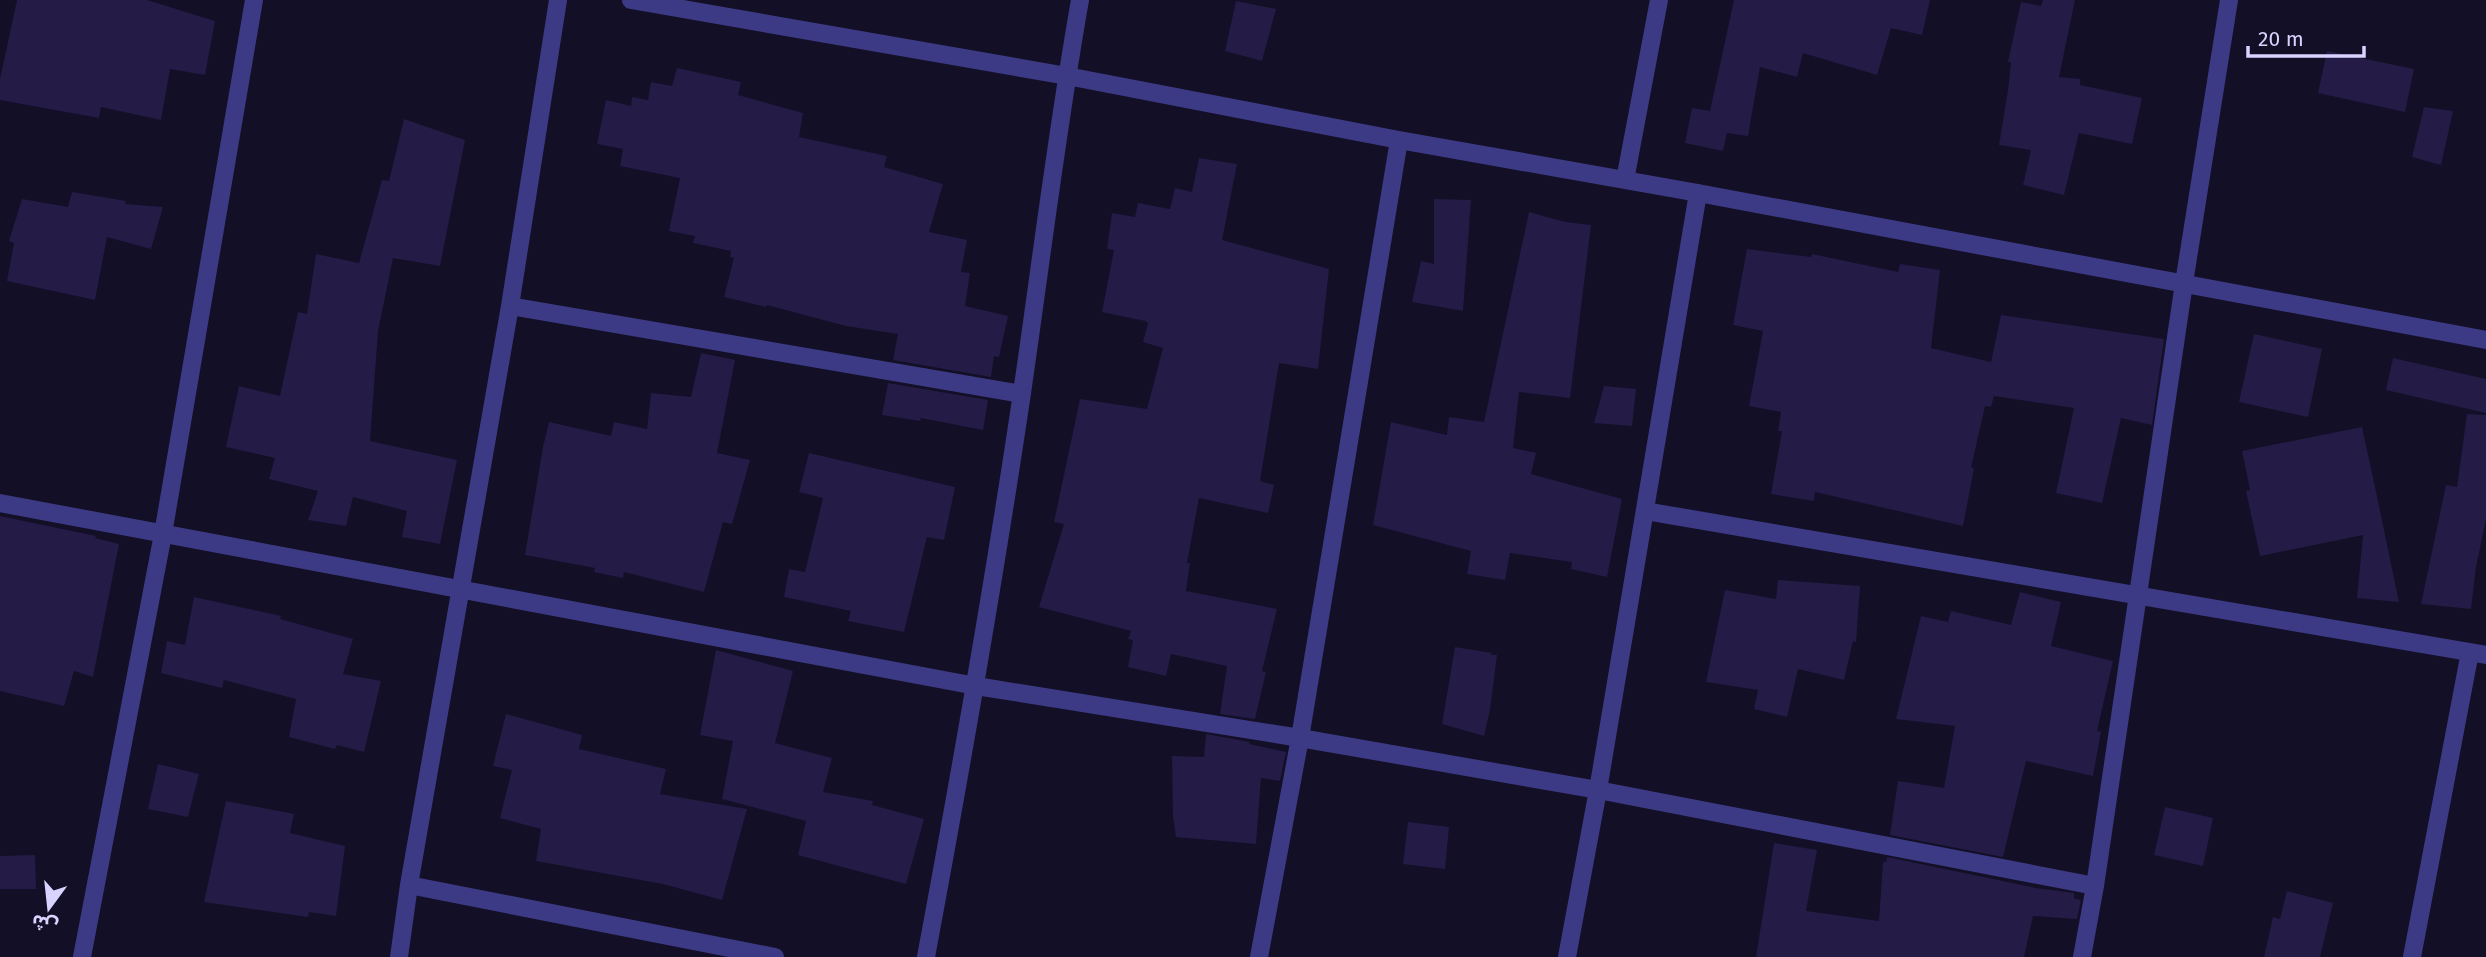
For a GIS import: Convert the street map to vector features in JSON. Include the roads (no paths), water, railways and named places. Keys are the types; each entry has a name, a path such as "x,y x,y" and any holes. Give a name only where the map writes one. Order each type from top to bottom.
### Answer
{"street":[{"path":"82,957 163,534 254,0"},
{"path":"399,957 409,885 510,306 558,0"},
{"path":"631,0 1067,76 1399,140 2486,340"},
{"path":"926,957 976,686 1080,0"},
{"path":"1625,180 1658,0"},
{"path":"2082,957 2140,595 2184,283 2229,0"},
{"path":"1258,957 1300,738 1399,140"},
{"path":"1567,957 1646,511 1698,193"},
{"path":"510,306 1022,394"},
{"path":"0,503 976,686 1300,738 1598,790 2095,886"},
{"path":"1646,511 2478,654 2412,957"},
{"path":"409,885 775,957"}]}
